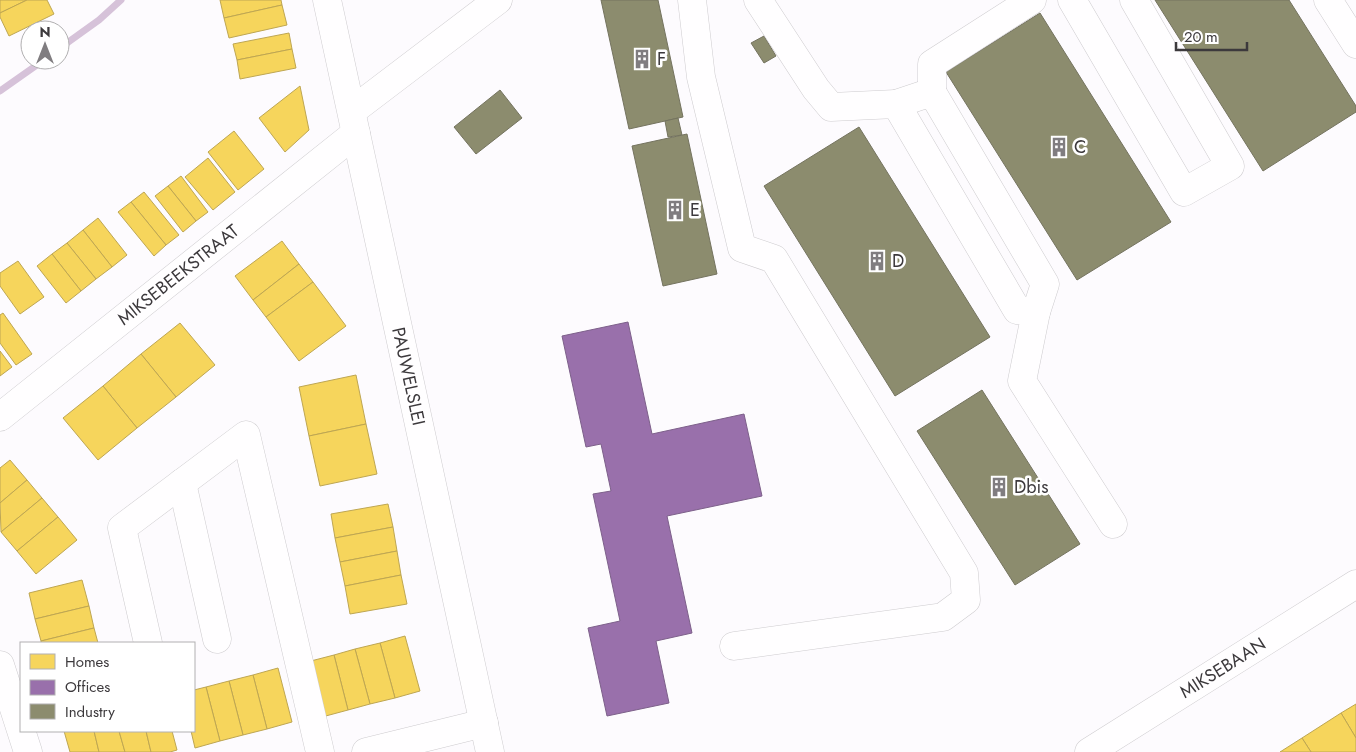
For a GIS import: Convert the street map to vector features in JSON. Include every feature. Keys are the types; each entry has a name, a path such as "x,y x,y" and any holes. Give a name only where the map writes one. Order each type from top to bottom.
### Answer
{"street":[{"name":"PAUWELSLEI","path":"327,0 490,752"},
{"name":"MIKSEBEEKSTRAAT","path":"0,417 498,0"},
{"path":"692,0 701,77 742,248 774,259 964,573 966,600 943,617 734,646"},
{"path":"758,0 816,89 831,107 896,104 932,92"},
{"path":"1072,0 1184,192 1230,166 1134,0"},
{"path":"1328,0 1356,44"},
{"path":"1021,3 932,64 932,92 1045,284 1036,312 1022,381 1113,524"},
{"path":"896,104 1017,310 1036,312"},
{"path":"148,642 122,528 246,435 320,752"},
{"path":"182,483 217,640"},
{"name":"MIKSEBAAN","path":"1089,752 1356,584"},
{"path":"0,665 20,727"},
{"path":"366,752 484,723"},
{"path":"22,732 28,752"}],"building: Homes":[{"path":"0,0 27,0 0,13"},
{"path":"27,0 47,0 54,14 42,20 20,20 20,31 9,36 0,13"},
{"path":"220,0 281,0 282,5 224,18"},
{"path":"282,5 287,25 229,38 224,18"},
{"path":"289,33 292,49 237,60 233,44"},
{"path":"292,49 296,68 240,79 237,60"},
{"path":"300,86 309,130 285,152 259,118"},
{"path":"234,131 264,169 238,190 208,152"},
{"path":"208,158 235,192 213,210 185,177"},
{"path":"181,176 208,212 196,221 168,186"},
{"path":"168,186 196,221 183,232 155,196"},
{"path":"144,192 179,235 166,245 131,202"},
{"path":"131,202 166,245 154,256 118,212"},
{"path":"98,218 127,255 112,267 83,230"},
{"path":"83,230 112,267 96,279 67,243"},
{"path":"282,241 299,264 253,300 235,276"},
{"path":"67,243 96,279 81,291 52,254"},
{"path":"52,254 81,291 66,303 37,266"},
{"path":"18,261 44,297 20,314 0,286 0,273"},
{"path":"299,264 313,282 266,317 253,300"},
{"path":"313,282 346,326 299,361 266,317"},
{"path":"3,313 32,354 16,365 0,343 0,315"},
{"path":"180,323 215,365 176,397 141,354"},
{"path":"0,351 12,367 0,376"},
{"path":"141,354 176,397 137,428 103,386"},
{"path":"356,375 366,424 309,436 299,387"},
{"path":"103,386 137,428 98,460 63,418"},
{"path":"366,424 377,474 320,486 309,436"},
{"path":"10,460 27,480 0,503 0,468"},
{"path":"27,480 42,498 1,532 0,503"},
{"path":"42,498 58,517 17,551 1,532"},
{"path":"388,504 393,527 335,538 331,514"},
{"path":"58,517 77,540 36,574 17,551"},
{"path":"393,527 397,551 340,562 335,538"},
{"path":"397,551 401,575 345,586 340,562"},
{"path":"401,575 407,604 350,614 345,586"},
{"path":"82,580 89,606 35,619 29,593"},
{"path":"89,606 94,628 41,641 35,619"},
{"path":"94,628 98,642 41,642"},
{"path":"405,636 420,691 395,698 380,643"},
{"path":"380,643 395,698 370,704 355,649"},
{"path":"355,649 370,704 348,710 334,655"},
{"path":"334,655 348,710 322,717 307,662"},
{"path":"278,668 292,722 267,729 253,675"},
{"path":"253,675 267,729 243,735 229,681"},
{"path":"229,681 243,735 220,741 206,687"},
{"path":"206,687 220,741 195,748 191,732 195,732 195,690"},
{"path":"1356,704 1356,738 1341,713"},
{"path":"1341,713 1356,738 1356,752 1311,752 1302,738"},
{"path":"64,732 94,732 99,752 70,752"},
{"path":"94,732 119,732 125,752 99,752"},
{"path":"119,732 146,732 151,752 125,752"},
{"path":"146,732 172,732 177,750 151,752"},
{"path":"1302,738 1311,752 1280,752"}],"building: Offices":[{"path":"628,322 652,434 744,414 762,496 667,516 692,633 656,641 669,703 607,716 588,628 620,621 593,494 611,491 601,444 586,447 562,336"}],"building: Industry":[{"name":"F","path":"601,0 658,0 683,117 629,129"},
{"path":"1155,0 1289,0 1356,106 1356,112 1263,171"},
{"name":"C","path":"1040,13 1171,222 1077,280 946,72"},
{"path":"764,36 776,56 764,63 751,43"},
{"path":"500,90 522,118 476,154 454,127"},
{"path":"678,118 682,135 668,137 665,121"},
{"name":"D","path":"859,127 990,337 895,396 764,186"},
{"name":"E","path":"687,134 717,274 663,286 632,146"},
{"name":"Dbis","path":"982,390 1080,544 1015,585 917,431"}],"waterway":[{"path":"70,41 99,20 121,0"},
{"path":"0,91 30,70"}],"place":[{"name":"F","path":"642,59"},
{"name":"C","path":"1059,147"},
{"name":"E","path":"675,210"},
{"name":"D","path":"877,261"},
{"name":"Dbis","path":"999,487"}]}
